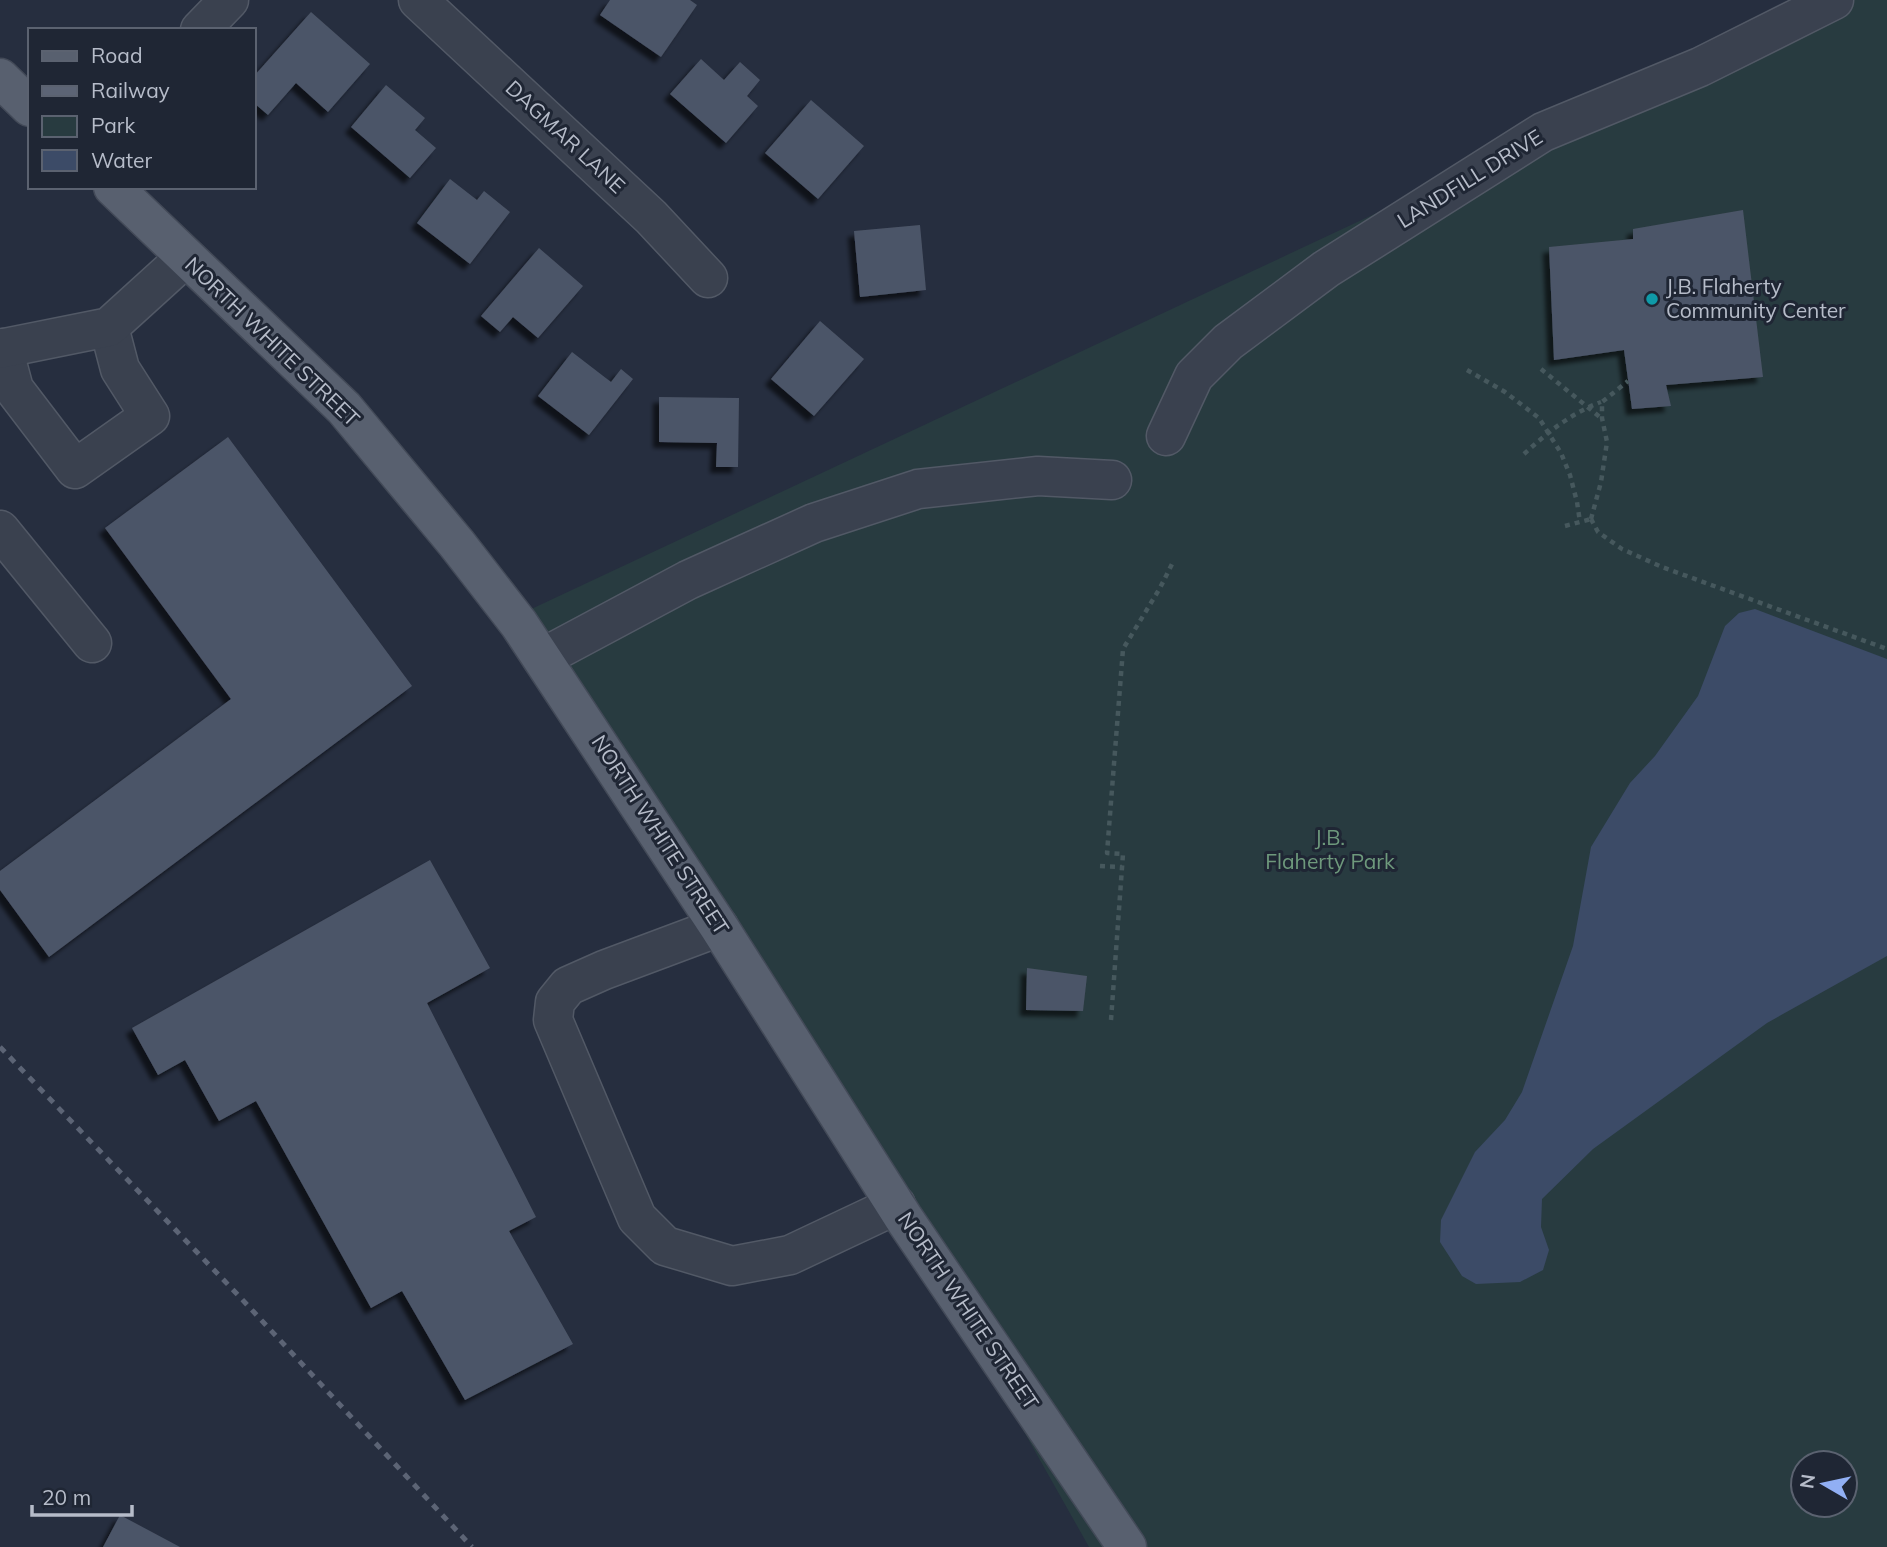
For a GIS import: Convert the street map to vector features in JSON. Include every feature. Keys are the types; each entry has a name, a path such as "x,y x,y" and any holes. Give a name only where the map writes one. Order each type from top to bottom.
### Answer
{"main road":[{"path":"0,78 28,105"},
{"name":"NORTH WHITE STREET","path":"115,189 344,408 457,544 519,624 719,927 896,1205 1127,1547"}],"street":[{"path":"202,28 229,0"},
{"name":"DAGMAR LANE","path":"418,0 651,217 708,278"},
{"name":"LANDFILL DRIVE","path":"1166,436 1194,376 1228,342 1326,269 1544,132 1700,67 1834,0"},
{"path":"109,327 120,369 150,416 75,469 14,389 1,348 109,327 185,258"},
{"path":"542,657 688,580 814,523 918,489 1038,476 1112,480"},
{"path":"0,530 92,643"},
{"path":"719,927 568,986 555,1002 553,1020 637,1218 664,1246 732,1266 790,1255 896,1205"}],"path":[{"path":"1541,369 1602,418"},
{"path":"1467,370 1522,404 1539,418 1561,453 1570,475 1580,522"},
{"path":"1524,454 1547,433 1588,407 1602,402 1628,381"},
{"path":"1602,402 1607,442 1601,482 1591,519 1598,532 1632,554 1662,567 1887,649"},
{"path":"1564,526 1591,519"},
{"path":"1111,1020 1123,854 1107,853 1123,649 1173,562"},
{"path":"1113,697 1119,698"},
{"path":"1100,866 1122,867"},
{"path":"1116,946 1125,947"}],"green space":[{"name":"J.B. Flaherty Park","path":"1831,0 1887,0 1887,1547 1089,1547 903,1217 510,619"}],"water":[{"path":"1755,609 1887,659 1887,956 1767,1023 1593,1149 1542,1199 1541,1227 1549,1250 1543,1270 1520,1282 1476,1284 1462,1276 1440,1242 1441,1220 1475,1152 1505,1120 1522,1092 1573,946 1591,847 1630,783 1655,756 1698,696 1725,626 1739,613"}],"building":[{"path":"610,0 690,0 697,5 661,57 600,15"},
{"path":"311,12 370,64 328,112 296,83 268,115 256,105 256,74"},
{"path":"701,59 724,80 740,62 760,80 747,96 758,106 726,143 670,94"},
{"path":"386,85 425,118 415,130 436,148 410,178 351,127"},
{"path":"811,100 864,146 818,199 765,153"},
{"path":"450,179 477,200 484,191 510,212 470,264 417,223"},
{"name":"J.B. Flaherty Community Center","path":"1743,210 1763,377 1666,385 1671,406 1632,409 1624,350 1554,360 1549,247 1633,239 1633,229"},
{"path":"920,225 926,290 860,297 854,231"},
{"path":"539,248 583,286 538,338 513,317 500,332 481,316"},
{"path":"820,321 864,359 814,416 771,379"},
{"path":"572,352 611,382 621,369 633,379 589,435 538,396"},
{"path":"659,397 739,398 738,467 716,467 717,443 659,442"},
{"path":"228,437 412,686 49,957 0,890 0,871 231,699 105,528"},
{"path":"430,860 490,968 427,1003 536,1217 509,1231 573,1344 465,1400 402,1291 371,1308 256,1101 219,1121 185,1060 158,1075 132,1028"},
{"path":"1027,968 1087,976 1083,1011 1026,1010"},
{"path":"120,1515 180,1547 103,1547"}],"railway":[{"path":"0,1047 238,1295 472,1547"}],"place":[{"name":"J.B. Flaherty Community Center","path":"1652,299"}]}
